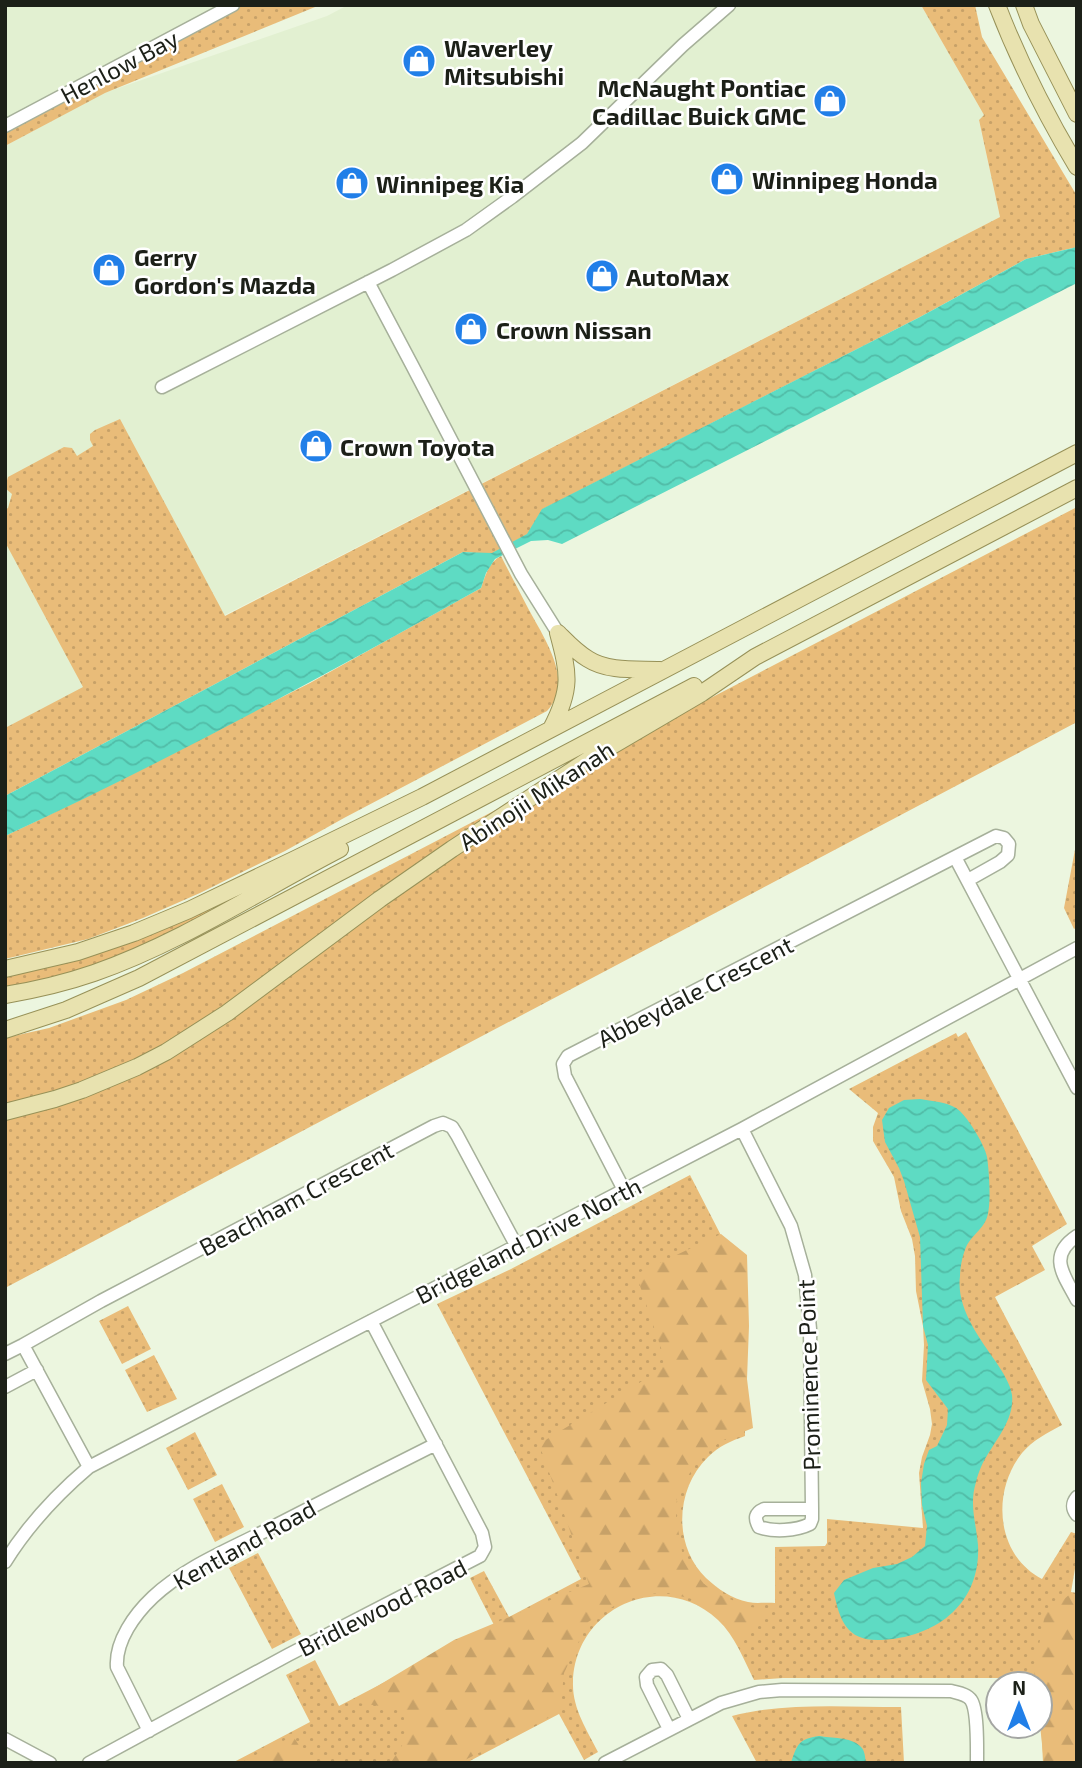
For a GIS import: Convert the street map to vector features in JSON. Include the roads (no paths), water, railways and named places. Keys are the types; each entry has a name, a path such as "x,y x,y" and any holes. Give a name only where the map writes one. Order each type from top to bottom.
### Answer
{"main road":[{"path":"997,5 1032,88 1077,167"},
{"path":"1024,5 1077,114"},
{"name":"Abinojii Mikanah","path":"5,969 78,952 134,933 243,884 393,811 1077,453"},
{"name":"Abinojii Mikanah","path":"5,1111 55,1099 109,1080 188,1038 227,1013 403,882 588,760 702,693 755,657 1077,488"},
{"path":"558,633 595,663 619,668 663,670"},
{"path":"551,729 565,699 567,684 558,633"},
{"path":"5,1030 66,1010 129,982 671,698 755,657"},
{"path":"5,995 59,984 95,973 155,947 346,846 393,811"}],"street":[{"name":"Henlow Bay","path":"5,126 233,5"},
{"path":"162,387 466,230 582,143 683,45 729,5"},
{"path":"368,282 521,574 558,633"},
{"name":"Abbeydale Crescent","path":"624,1190 565,1076 563,1065 568,1056 996,836 1003,838 1009,844 1008,855 968,880"},
{"path":"955,857 1077,1088"},
{"name":"Bridgeland Drive North","path":"5,1562 30,1525 64,1488 89,1467 742,1129 1077,948"},
{"name":"Beachham Crescent","path":"5,1354 443,1123 452,1127 457,1135 516,1245"},
{"name":"Prominence Point","path":"742,1129 791,1226 805,1275 810,1329 812,1509"},
{"path":"1077,1236 1061,1251 1059,1261 1077,1300"},
{"name":"Bridlewood Road","path":"89,1763 288,1655 481,1556 485,1547 482,1533 371,1321"},
{"path":"23,1345 89,1467"},
{"path":"5,1387 37,1370"},
{"name":"Kentland Road","path":"149,1731 117,1667 116,1659 131,1623 153,1597 184,1574 231,1548 436,1444"},
{"path":"1077,1497 1073,1508 1077,1515"},
{"path":"669,1728 647,1685 646,1677 652,1670 661,1669 667,1675 689,1718"},
{"path":"605,1763 720,1703 759,1692 782,1690 951,1691 966,1695 975,1710 977,1763"},
{"path":"5,1739 50,1763"}],"water":[{"path":"1077,247 1077,283 562,544 548,540 531,541 495,559 481,588 186,748 5,836 5,796 463,552 492,553 527,534 542,509 920,317 1026,259"},
{"path":"920,1099 943,1103 960,1111 986,1152 990,1189 988,1214 966,1248 960,1288 970,1322 1008,1382 1012,1405 1006,1424 985,1458 976,1480 973,1506 978,1545 977,1566 972,1584 951,1614 936,1625 919,1633 880,1640 860,1637 847,1627 842,1620 834,1593 844,1580 873,1568 897,1564 912,1557 925,1546 927,1526 921,1483 924,1464 929,1450 937,1446 947,1425 948,1409 926,1380 928,1345 923,1326 920,1237 904,1181 885,1142 882,1120 889,1108 904,1100"},
{"path":"819,1736 856,1743 863,1750 866,1763 791,1763 800,1744"}],"place":[{"name":"Waverley Mitsubishi","path":"419,61"},
{"name":"McNaught Pontiac Cadillac Buick GMC","path":"830,101"},
{"name":"Winnipeg Honda","path":"727,179"},
{"name":"Winnipeg Kia","path":"352,183"},
{"name":"Gerry Gordon's Mazda","path":"109,270"},
{"name":"AutoMax","path":"602,276"},
{"name":"Crown Nissan","path":"471,329"},
{"name":"Crown Toyota","path":"316,446"}]}
